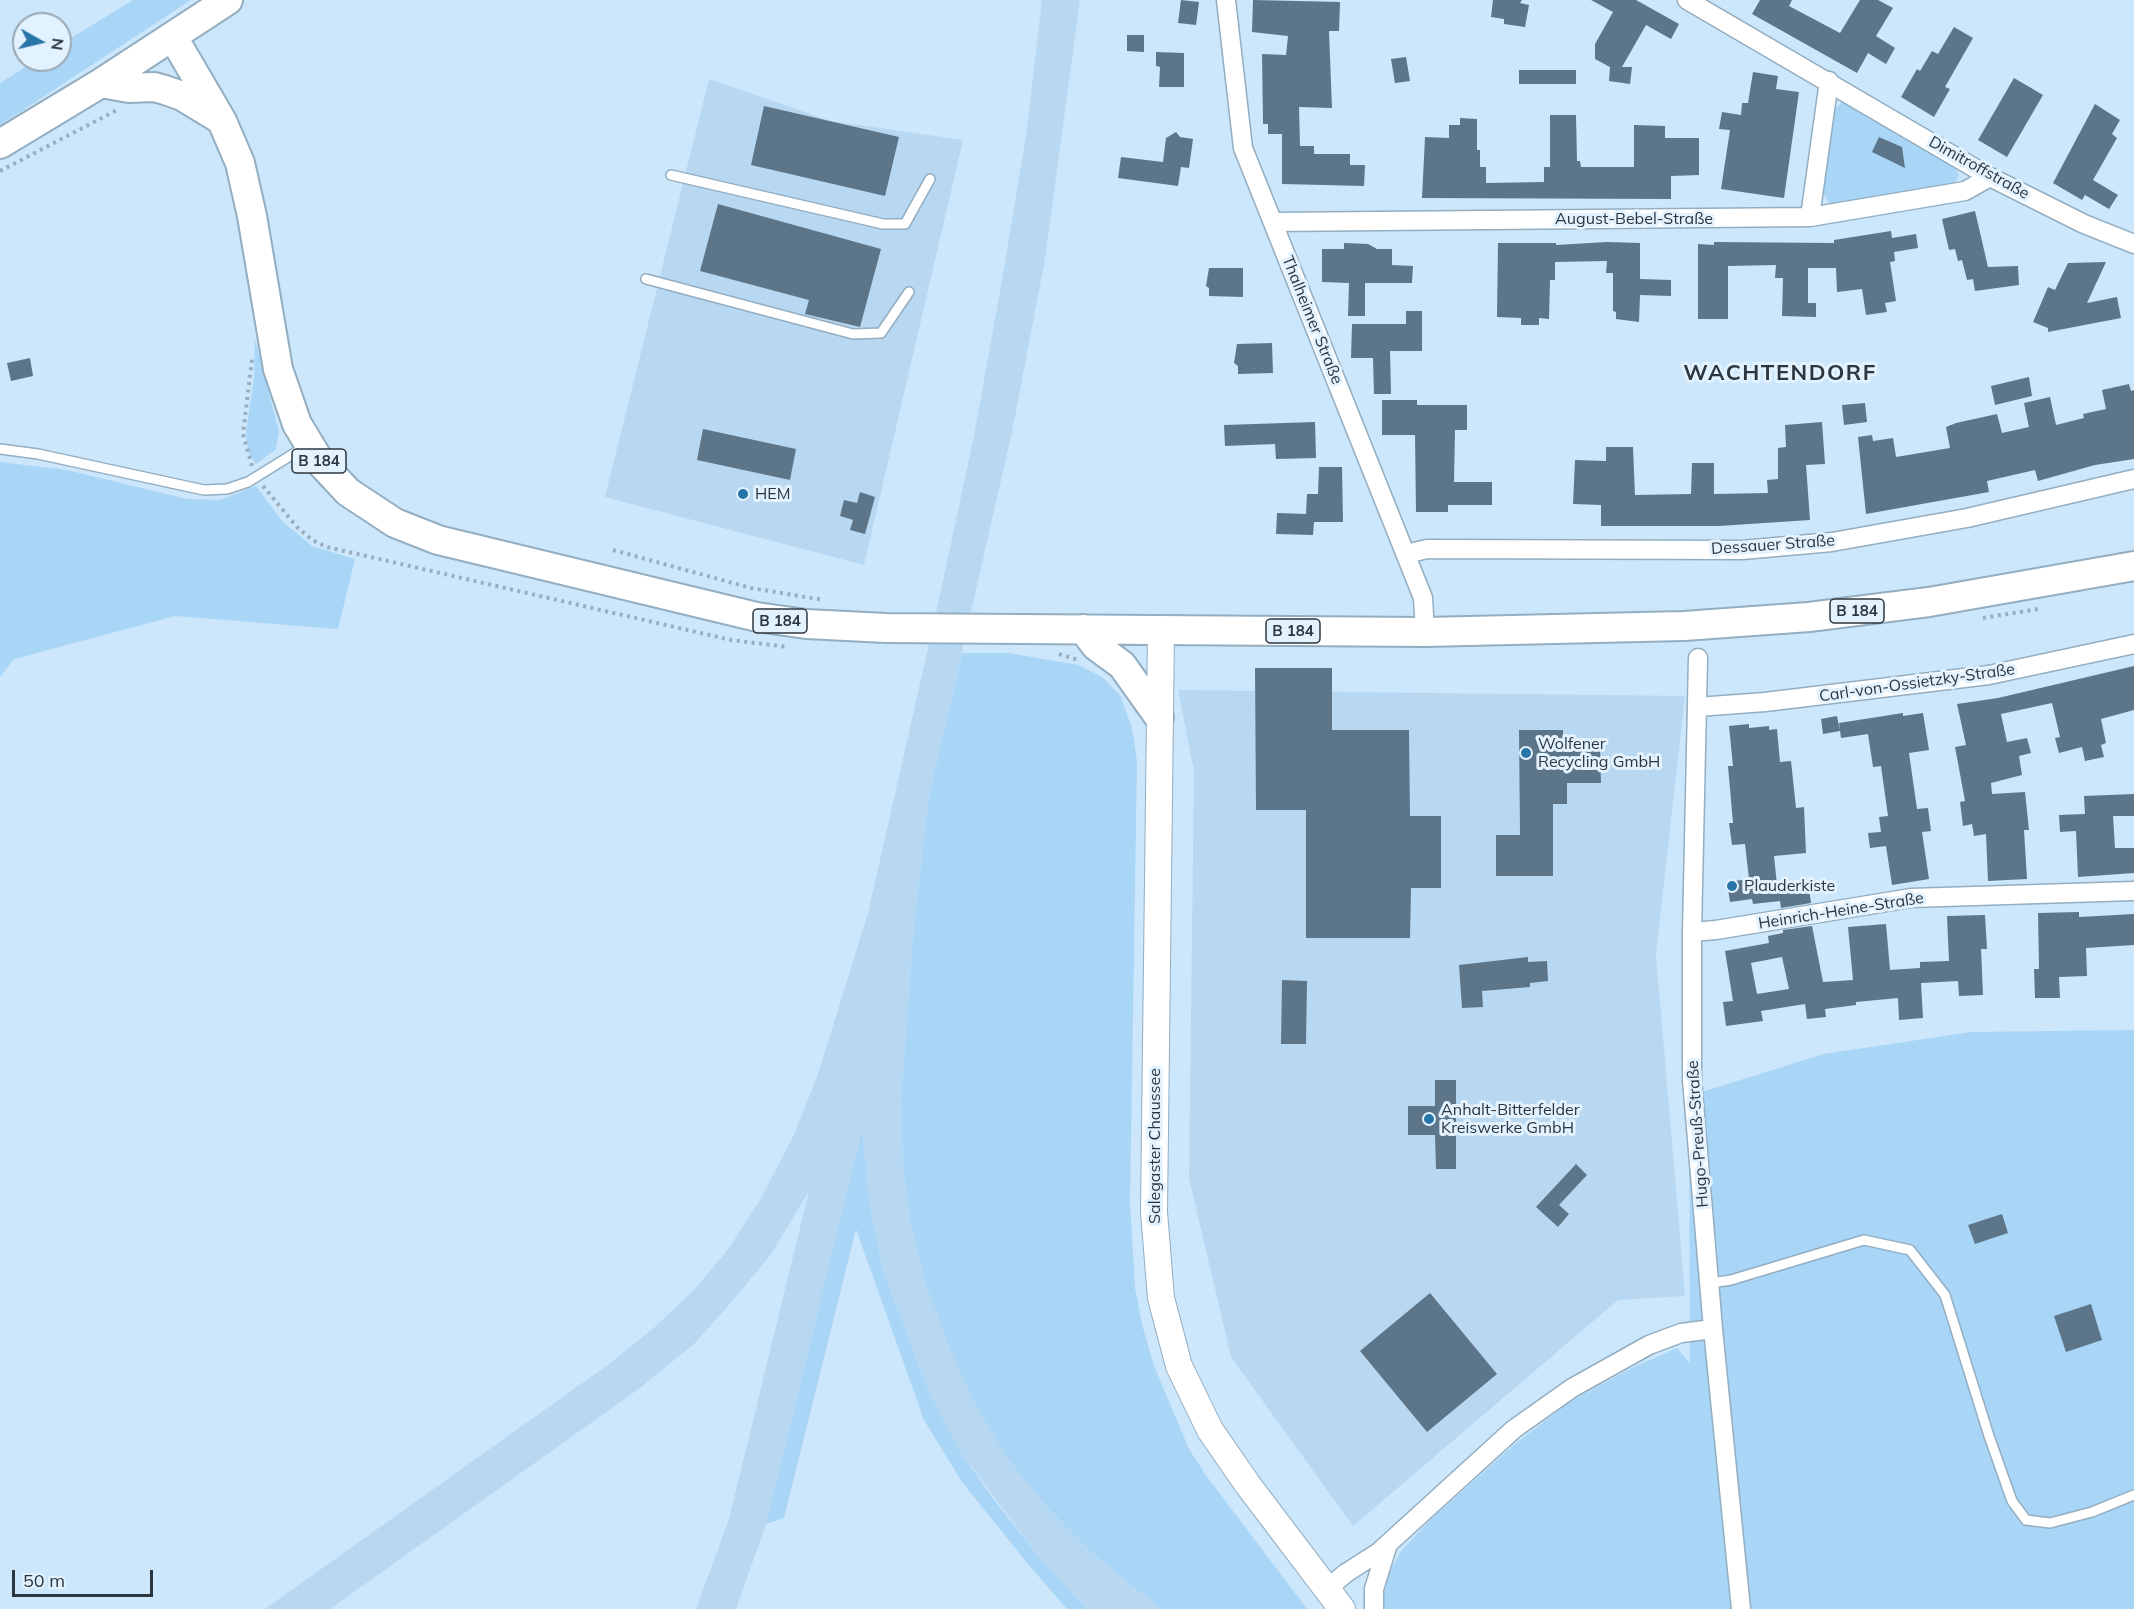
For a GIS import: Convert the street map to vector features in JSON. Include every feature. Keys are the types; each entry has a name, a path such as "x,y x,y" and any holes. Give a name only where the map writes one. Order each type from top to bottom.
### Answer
{"main road":[{"path":"0,144 101,83 228,0"},
{"name":"B 184","path":"173,37 222,121 240,163 246,185 278,369 289,406 308,444 332,477 365,506 395,524 438,540 757,617 806,624 886,628 1425,632 1628,628 1798,618 1985,594 2134,566"},
{"path":"101,83 129,88 154,87 165,90 182,96 222,121"},
{"path":"1083,629 1096,646 1129,672 1160,717"},
{"name":"Salegaster Chaussee","path":"1161,630 1154,1212 1161,1298 1179,1366 1210,1430 1248,1485 1334,1599"}],"street":[{"name":"Thalheimer Straße","path":"1226,0 1243,148 1423,598 1425,632"},
{"name":"Dimitroffstraße","path":"1688,0 1990,177 2084,224 2134,244"},
{"path":"1810,218 1829,81"},
{"name":"August-Bebel-Straße","path":"1273,222 1810,218 1965,191 1990,177"},
{"name":"Dessauer Straße","path":"1406,554 1426,549 1742,549 1832,542 1967,518 2134,478"},
{"name":"Carl-von-Ossietzky-Straße","path":"1697,707 1777,701 1989,675 2134,644"},
{"name":"Hugo-Preuß-Straße","path":"1698,658 1692,932 1692,1080 1711,1283 1713,1329 1741,1609"},
{"name":"Heinrich-Heine-Straße","path":"1692,932 1911,898 2134,891"},
{"path":"1334,1599 1389,1542 1514,1429 1572,1388 1649,1345 1681,1333 1713,1329"},
{"path":"1374,1609 1374,1589 1389,1542"}],"lane":[{"path":"671,175 883,225 905,224 930,179"},
{"path":"646,279 853,334 881,333 909,292"},
{"path":"0,449 38,454 204,490 227,489 257,477 308,444"},
{"path":"1711,1283 1731,1280 1864,1240 1910,1250 1945,1295 1996,1458 2012,1501 2026,1520 2050,1522 2091,1512 2134,1495"}],"path":[{"path":"0,171 124,107"},
{"path":"252,357 243,434 245,448 257,477 297,527 312,540 327,547 731,640 791,647"},
{"path":"613,550 751,588 829,600"}],"shaded area":[{"path":"133,0 191,0 0,125 0,83 18,72 72,72 72,38"},
{"path":"1042,0 1080,0 1045,259 1012,432 929,796 914,924 901,1099 903,1165 910,1219 924,1278 1046,1506 1091,1552 1161,1609 1086,1609 1035,1552 958,1448 929,1392 883,1270 869,1201 862,1134 766,1524 736,1609 696,1609 729,1519 809,1191 772,1253 734,1299 694,1344 640,1388 330,1609 265,1609 609,1364 656,1326 695,1289 729,1248 760,1200 794,1135 818,1074 868,913 938,604 974,436 1004,269 1027,129"},
{"path":"709,79 831,121 963,140 864,565 605,497"},
{"path":"1842,102 1859,104 1952,162 1959,175 1953,187 1842,205 1829,203 1821,190 1832,112"},
{"path":"255,339 279,432 276,449 256,464 248,452 246,432 254,378"},
{"path":"0,462 67,470 187,499 220,500 256,486 282,521 312,546 355,559 338,629 175,616 14,659 0,677"},
{"path":"962,653 1008,653 1079,665 1102,677 1120,695 1132,728 1137,761 1130,1202 1135,1288 1154,1366 1189,1449 1205,1474 1307,1609 1161,1609 1091,1552 1046,1506 1007,1457 973,1400 947,1341 924,1278 910,1219 903,1165 901,1099 914,924 929,796"},
{"path":"1178,690 1685,696 1656,954 1685,1296 1618,1300 1353,1526 1231,1357 1189,1178 1194,771"},
{"path":"2134,1030 2134,1609 1384,1609 1384,1594 1389,1572 1402,1550 1430,1520 1516,1443 1571,1401 1632,1368 1677,1348 1690,1364 1689,1096 1824,1054 1971,1032"},
{"path":"862,1132 869,1201 883,1270 929,1392 958,1448 992,1497 1035,1552 1086,1609 1067,1609 1028,1564 962,1482 924,1420 856,1229 784,1518 766,1524"}],"building":[{"path":"1181,0 1199,2 1196,25 1178,23"},
{"path":"1253,0 1340,2 1339,31 1329,31 1332,108 1299,107 1300,146 1314,146 1314,154 1350,154 1350,165 1365,165 1364,186 1282,184 1282,134 1268,134 1268,124 1263,124 1262,54 1286,55 1288,36 1252,32"},
{"path":"1493,0 1522,0 1520,3 1529,5 1525,27 1504,24 1504,19 1491,17"},
{"path":"1591,0 1636,0 1679,24 1671,39 1646,25 1622,67 1632,67 1630,84 1609,81 1610,67 1595,59 1595,44 1613,12"},
{"path":"1760,0 1792,0 1789,6 1840,33 1860,0 1878,0 1893,8 1876,36 1895,48 1886,64 1868,53 1857,73 1752,14"},
{"path":"1954,27 1973,38 1945,87 1950,89 1934,117 1901,97 1917,69 1920,71 1932,51 1938,54"},
{"path":"1127,35 1144,35 1144,52 1127,51"},
{"path":"1156,52 1184,53 1184,87 1159,87 1160,67 1156,66"},
{"path":"1406,57 1410,81 1395,83 1391,59"},
{"path":"1519,70 1576,70 1576,84 1519,84"},
{"path":"1753,72 1778,76 1776,89 1799,92 1784,198 1721,189 1730,130 1719,129 1722,112 1741,115 1742,103 1748,103"},
{"path":"2014,78 2043,95 2007,157 1978,140"},
{"path":"2095,104 2120,120 2112,134 2117,138 2093,180 2118,195 2109,209 2085,195 2082,200 2053,183"},
{"path":"764,106 899,137 885,196 751,165"},
{"path":"1550,115 1576,115 1577,161 1580,161 1581,167 1634,167 1634,125 1665,126 1665,138 1699,138 1699,175 1671,176 1671,199 1422,198 1425,137 1449,138 1449,125 1460,125 1460,118 1477,119 1477,150 1480,150 1480,167 1486,167 1486,183 1544,182 1544,167 1550,167"},
{"path":"1176,132 1180,137 1193,139 1189,168 1181,167 1178,186 1118,178 1121,157 1163,162 1166,138"},
{"path":"1879,137 1902,147 1905,168 1872,152"},
{"path":"718,204 881,249 860,327 805,314 809,300 700,271"},
{"path":"1975,211 1988,267 2018,266 2019,285 1975,291 1973,279 1967,280 1962,260 1958,261 1955,249 1949,250 1942,219"},
{"path":"1891,231 1892,238 1916,234 1918,248 1894,252 1895,261 1890,262 1896,301 1885,303 1887,312 1866,315 1862,289 1837,292 1836,268 1808,268 1808,303 1816,303 1816,317 1782,316 1783,278 1775,278 1776,265 1728,266 1728,319 1698,319 1698,244 1714,245 1714,242 1834,243 1834,240"},
{"path":"1344,243 1368,244 1377,249 1392,249 1392,265 1413,266 1412,283 1365,283 1365,316 1348,316 1349,283 1322,282 1322,249 1344,249"},
{"path":"1498,243 1556,243 1556,245 1640,243 1640,279 1671,280 1671,296 1640,295 1639,322 1616,319 1616,312 1613,311 1613,273 1606,273 1607,261 1555,262 1555,280 1550,280 1549,319 1539,318 1539,325 1521,325 1521,318 1497,317"},
{"path":"2106,262 2087,303 2117,297 2121,318 2048,332 2048,328 2033,322 2048,287 2055,290 2068,263"},
{"path":"1209,268 1243,268 1243,297 1209,296 1209,288 1206,286"},
{"path":"1406,311 1422,311 1422,351 1390,351 1391,394 1374,394 1373,358 1351,358 1352,324 1406,324"},
{"path":"1272,343 1273,373 1238,374 1238,366 1234,363 1237,344"},
{"path":"30,358 33,376 11,381 7,363"},
{"path":"2029,377 2032,396 1995,405 1991,386"},
{"path":"2129,384 2131,391 2134,390 2134,459 2095,465 2038,481 2035,470 1987,481 1989,492 1866,514 1858,437 1872,435 1873,441 1893,438 1896,457 1950,448 1946,427 1956,423 1997,414 2002,433 2029,427 2024,403 2050,397 2056,425 2084,418 2083,414 2106,409 2102,390"},
{"path":"1382,400 1417,400 1417,405 1467,405 1467,430 1455,430 1454,482 1492,482 1492,505 1448,505 1448,512 1416,512 1415,435 1382,435"},
{"path":"1865,403 1867,422 1844,425 1842,405"},
{"path":"1315,422 1316,458 1276,459 1275,444 1225,446 1224,425"},
{"path":"1822,422 1825,464 1806,465 1810,520 1719,526 1601,526 1601,505 1573,504 1575,460 1606,461 1606,447 1633,447 1635,495 1691,494 1692,463 1714,463 1714,494 1768,493 1767,480 1778,479 1778,448 1786,447 1785,425"},
{"path":"703,429 796,449 790,480 697,460"},
{"path":"1319,467 1342,467 1343,522 1314,522 1313,535 1276,534 1277,513 1306,514 1307,494 1318,494"},
{"path":"860,492 875,497 865,534 850,530 853,520 840,516 844,500 857,503"},
{"path":"2134,666 2134,710 2101,719 2106,743 2101,745 2104,757 2085,761 2082,747 2059,753 2055,738 2060,737 2052,703 2001,714 2007,742 2027,738 2031,753 2019,756 2022,775 1991,783 1992,794 2025,792 2029,830 2024,830 2027,879 1988,881 1986,834 1974,836 1972,824 1963,826 1960,802 1965,801 1955,747 1966,745 1957,704 1998,698"},
{"path":"1255,668 1332,668 1332,730 1409,730 1410,816 1441,816 1441,888 1411,888 1410,938 1306,938 1306,810 1256,810"},
{"path":"1903,713 1903,716 1923,713 1929,750 1909,753 1917,809 1928,808 1931,831 1922,832 1929,879 1892,885 1886,846 1870,848 1868,833 1881,832 1879,817 1888,816 1881,766 1873,767 1868,734 1841,738 1839,723"},
{"path":"1837,716 1840,731 1823,734 1821,719"},
{"path":"1749,724 1749,728 1769,726 1769,730 1777,729 1780,762 1791,761 1796,808 1804,807 1806,853 1774,856 1777,885 1808,882 1811,903 1781,908 1780,901 1753,904 1752,899 1730,902 1727,882 1749,879 1745,844 1732,845 1729,823 1733,823 1728,766 1733,766 1729,726"},
{"path":"1519,730 1563,730 1563,740 1587,740 1588,749 1600,749 1601,783 1567,783 1567,804 1553,804 1553,876 1496,876 1496,835 1520,835"},
{"path":"2134,794 2134,816 2113,816 2115,848 2134,848 2134,873 2078,877 2076,831 2060,832 2059,815 2085,814 2084,796"},
{"path":"2079,912 2079,917 2134,914 2134,945 2086,948 2087,976 2059,977 2060,998 2035,998 2034,969 2039,969 2038,913"},
{"path":"1985,915 1987,949 1981,949 1983,995 1959,996 1958,981 1921,983 1923,1018 1899,1020 1898,998 1856,1002 1856,1005 1825,1009 1826,1017 1807,1019 1805,1004 1761,1011 1763,1021 1726,1026 1723,1002 1733,1001 1725,951 1769,943 1768,936 1783,933 1783,930 1812,926 1823,982 1853,980 1848,927 1886,924 1890,970 1920,968 1920,962 1949,961 1947,916","holes":["1782,957 1789,989 1757,994 1751,963"]},
{"path":"1528,957 1528,962 1547,961 1548,981 1530,983 1530,987 1482,991 1483,1007 1462,1008 1459,965"},
{"path":"1282,980 1307,981 1306,1044 1281,1044"},
{"path":"1435,1080 1456,1080 1456,1169 1436,1169 1435,1135 1408,1135 1408,1106 1435,1106"},
{"path":"1576,1164 1587,1175 1559,1205 1569,1214 1558,1227 1536,1207"},
{"path":"2002,1214 2008,1233 1975,1244 1968,1225"},
{"path":"1430,1293 1497,1374 1427,1432 1360,1351"},
{"path":"2091,1304 2102,1340 2066,1352 2054,1316"}],"place":[{"name":"HEM","path":"743,494"},
{"name":"Wolfener Recycling GmbH","path":"1526,753"},
{"name":"Plauderkiste","path":"1732,886"},
{"name":"Anhalt-Bitterfelder Kreiswerke GmbH","path":"1429,1119"}],"district":[{"name":"WACHTENDORF","path":"1780,373"}]}
